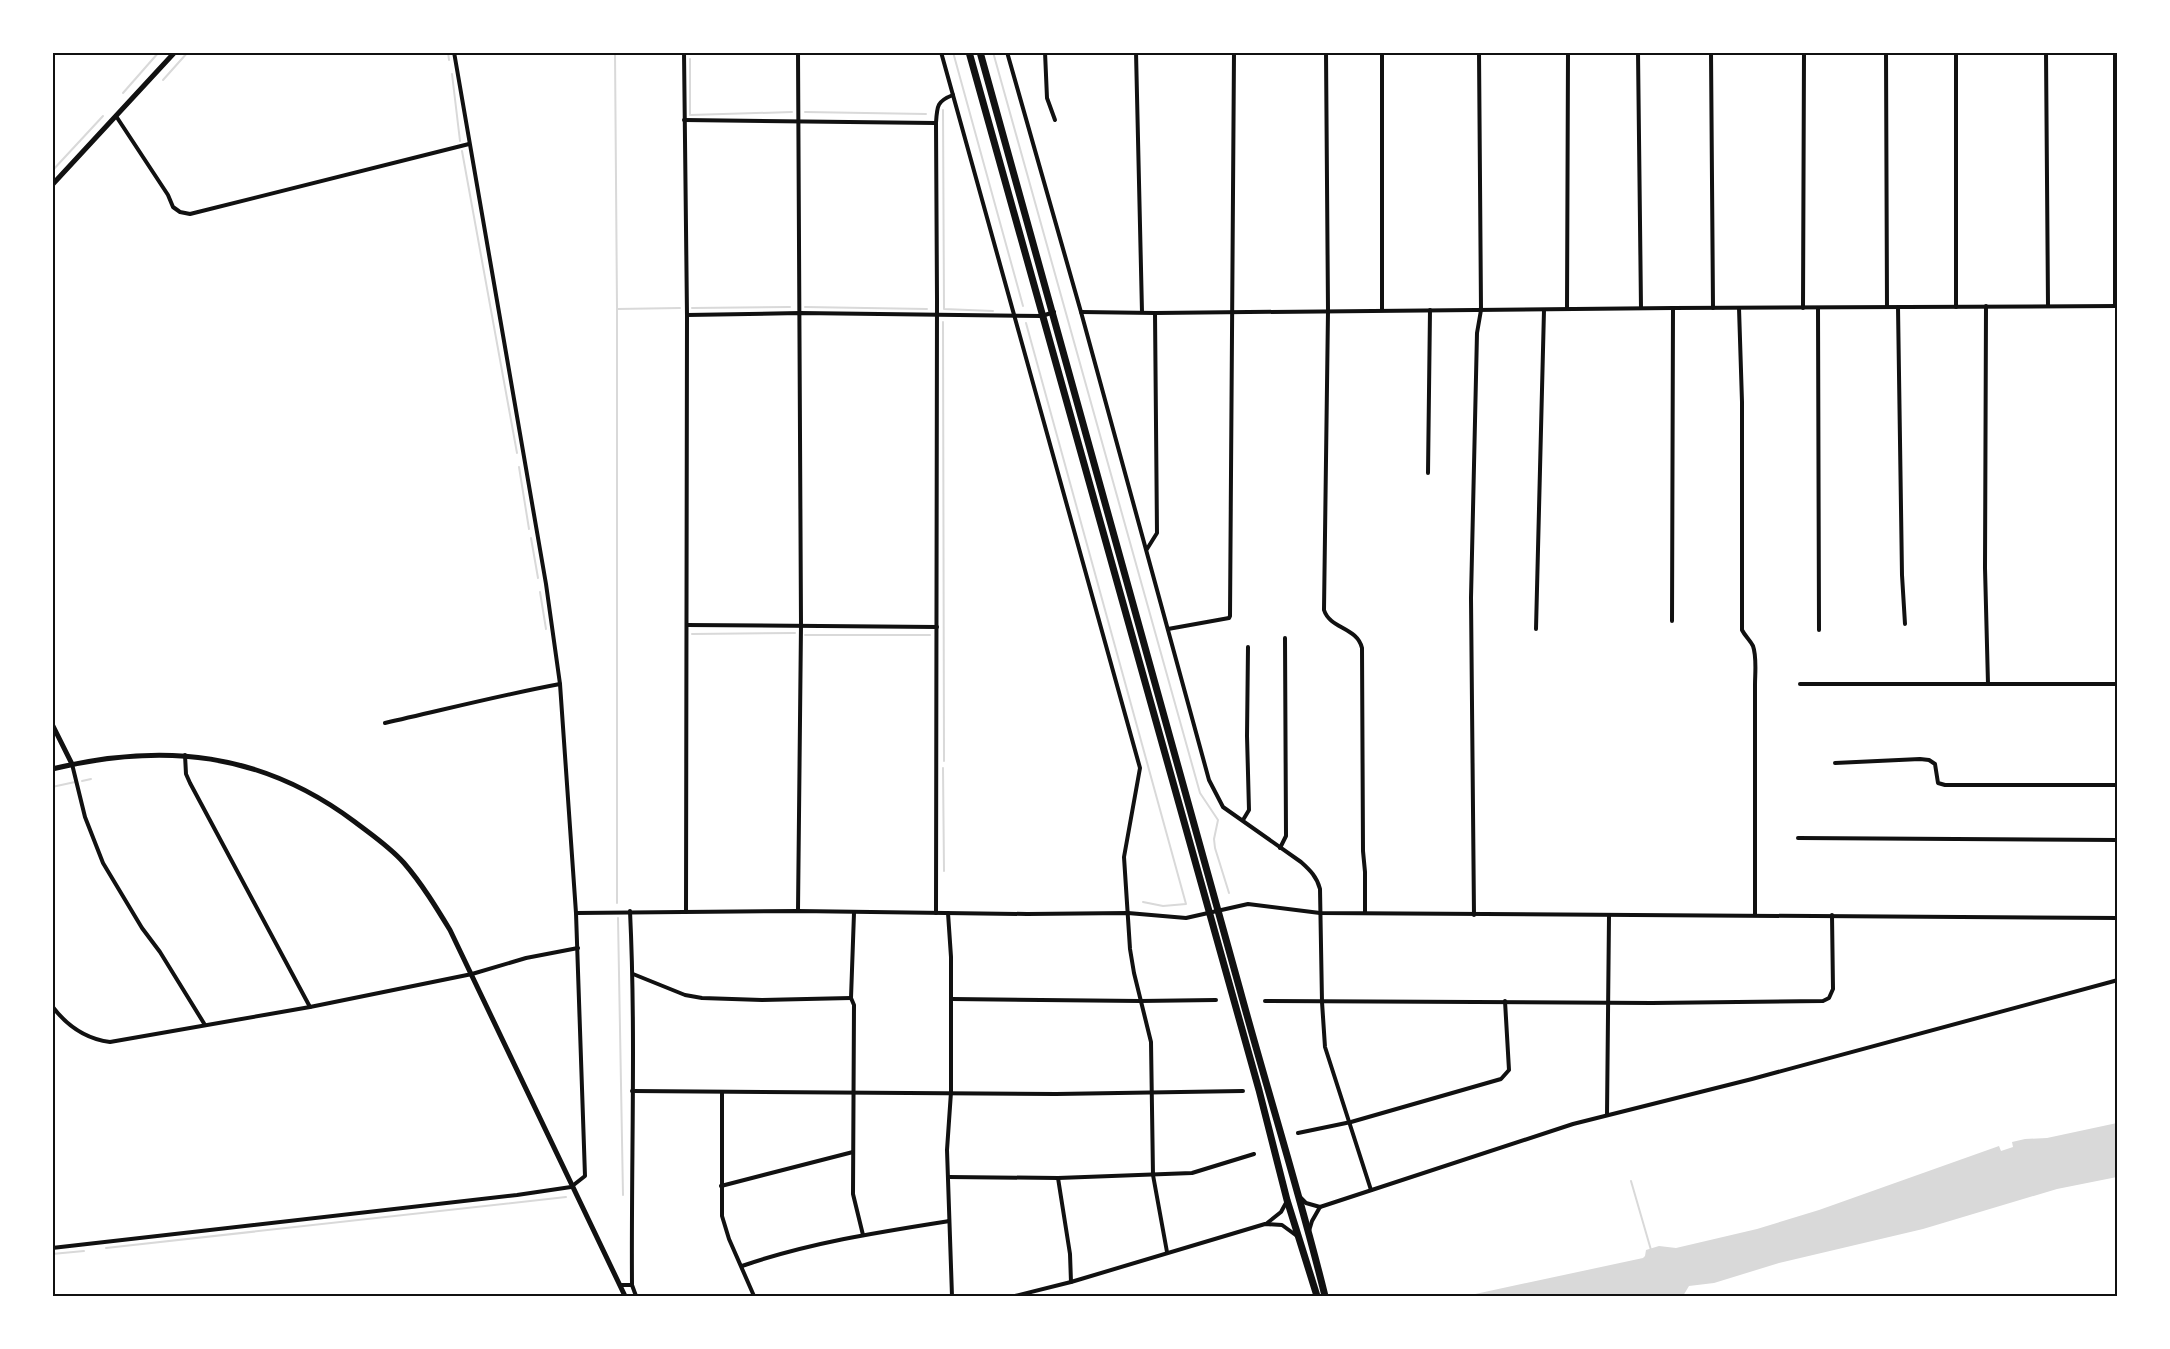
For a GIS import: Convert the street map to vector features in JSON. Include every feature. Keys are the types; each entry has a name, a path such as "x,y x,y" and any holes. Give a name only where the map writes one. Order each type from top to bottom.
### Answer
{"main road":[{"path":"969,52 1259,1090 1287,1200 1317,1296"},
{"path":"980,52 1054,312 1239,989 1304,1212 1325,1296"}],"street":[{"path":"52,185 175,52"},
{"path":"52,1248 517,1195 571,1187 583,1180 586,1173 578,948 560,684 546,584 454,52"},
{"path":"684,52 687,315 686,912"},
{"path":"798,52 801,625 798,911"},
{"path":"941,52 1140,768 1124,857 1130,949 1151,1042 1154,1175 1167,1252"},
{"path":"1007,52 1209,780 1223,807 1309,868 1318,882 1325,1047 1371,1190"},
{"path":"1045,52 1047,98 1055,120"},
{"path":"1136,52 1142,312"},
{"path":"1168,629 1230,617 1234,52"},
{"path":"1326,52 1328,311 1324,610 1328,618 1358,638 1363,654 1362,827 1365,913"},
{"path":"1382,52 1382,310"},
{"path":"1474,915 1471,598 1477,333 1481,310 1479,52"},
{"path":"1567,309 1568,52"},
{"path":"1638,52 1641,308"},
{"path":"1711,52 1713,308"},
{"path":"1803,308 1804,52"},
{"path":"1886,52 1887,307"},
{"path":"1956,52 1956,307"},
{"path":"2046,52 2048,306"},
{"path":"1081,312 2116,306 2115,52"},
{"path":"936,913 936,123 939,104 943,99 953,95"},
{"path":"116,116 168,195 173,207 185,214 243,202 469,144"},
{"path":"684,120 936,123"},
{"path":"1986,306 1985,568 1988,684"},
{"path":"1898,307 1902,575 1905,624"},
{"path":"1672,621 1673,308"},
{"path":"1739,308 1742,402 1742,630 1754,652 1755,685 1755,915"},
{"path":"1818,308 1819,630"},
{"path":"1428,473 1430,310"},
{"path":"1536,629 1544,310"},
{"path":"687,315 800,313 1042,316 1054,312"},
{"path":"1147,550 1157,533 1155,313"},
{"path":"687,625 937,627"},
{"path":"1280,848 1286,836 1285,638"},
{"path":"1243,820 1249,810 1248,647"},
{"path":"385,723 560,684"},
{"path":"1800,684 2118,684"},
{"path":"52,724 72,764 85,817 103,863 205,1025"},
{"path":"184,755 186,774 190,783 310,1007"},
{"path":"52,769 133,756 184,755 248,767 279,778 333,805 388,847 428,894 450,930 625,1296"},
{"path":"1835,763 1929,760 1935,764 1938,783 1945,785 2118,785"},
{"path":"1798,838 2118,840"},
{"path":"576,913 630,911 1128,913 1186,918 1248,904 1320,913 2118,918"},
{"path":"630,911 633,974 632,1285 636,1296"},
{"path":"854,913 851,998 854,1005 853,1194 863,1235"},
{"path":"948,913 951,957 951,1092 947,1150 952,1296"},
{"path":"1265,1001 1823,1001 1829,998 1833,989 1832,915"},
{"path":"1607,1115 1609,916"},
{"path":"52,1006 80,1033 110,1042 310,1007 472,974 526,958 578,948"},
{"path":"633,974 685,994 702,998 762,1000 851,998"},
{"path":"1299,1196 1306,1203 1320,1207 1532,1137 1607,1115 1752,1079 2118,980"},
{"path":"951,999 1216,1000"},
{"path":"1298,1133 1351,1122 1493,1082 1505,1076 1509,1070 1505,1001"},
{"path":"632,1091 853,1093 1243,1091"},
{"path":"722,1092 721,1186 724,1222 754,1296"},
{"path":"721,1186 853,1152"},
{"path":"949,1178 1058,1178 1192,1173 1254,1154"},
{"path":"1058,1178 1070,1254 1071,1282"},
{"path":"1265,1224 1281,1212 1287,1200"},
{"path":"1309,1231 1320,1207"},
{"path":"742,1266 764,1258 863,1235 949,1221"},
{"path":"1015,1296 1071,1282 1265,1224 1282,1225 1298,1238"},
{"path":"621,1285 632,1285"}],"shaded area":[{"path":"2117,1123 2117,1177 2057,1189 1923,1229 1779,1263 1714,1283 1689,1286 1683,1296 1466,1296 1643,1258 1646,1250 1659,1246 1676,1248 1757,1229 1819,1210 1999,1146 2001,1151 2013,1147 2012,1142 2047,1138"}],"waterway":[{"path":"123,93 159,52"},
{"path":"163,80 188,52"},
{"path":"448,52 449,60"},
{"path":"615,52 617,308"},
{"path":"953,52 1023,306"},
{"path":"993,52 1200,793 1218,820 1214,839 1215,848 1229,893"},
{"path":"690,59 690,115 792,112"},
{"path":"452,74 460,141"},
{"path":"943,110 944,309 993,311"},
{"path":"805,112 926,114"},
{"path":"52,171 103,116"},
{"path":"462,151 517,453"},
{"path":"692,308 790,307"},
{"path":"805,307 927,309"},
{"path":"617,903 617,309 680,308"},
{"path":"943,322 944,761"},
{"path":"1026,323 1186,904 1163,906 1143,902"},
{"path":"519,467 529,529"},
{"path":"531,538 538,578"},
{"path":"540,592 546,629"},
{"path":"692,634 795,633"},
{"path":"805,635 930,635"},
{"path":"943,768 944,871"},
{"path":"82,781 91,779"},
{"path":"52,787 75,782"},
{"path":"618,918 623,1195"},
{"path":"1631,1181 1651,1250"},
{"path":"106,1248 566,1197"},
{"path":"52,1254 84,1251"}]}
